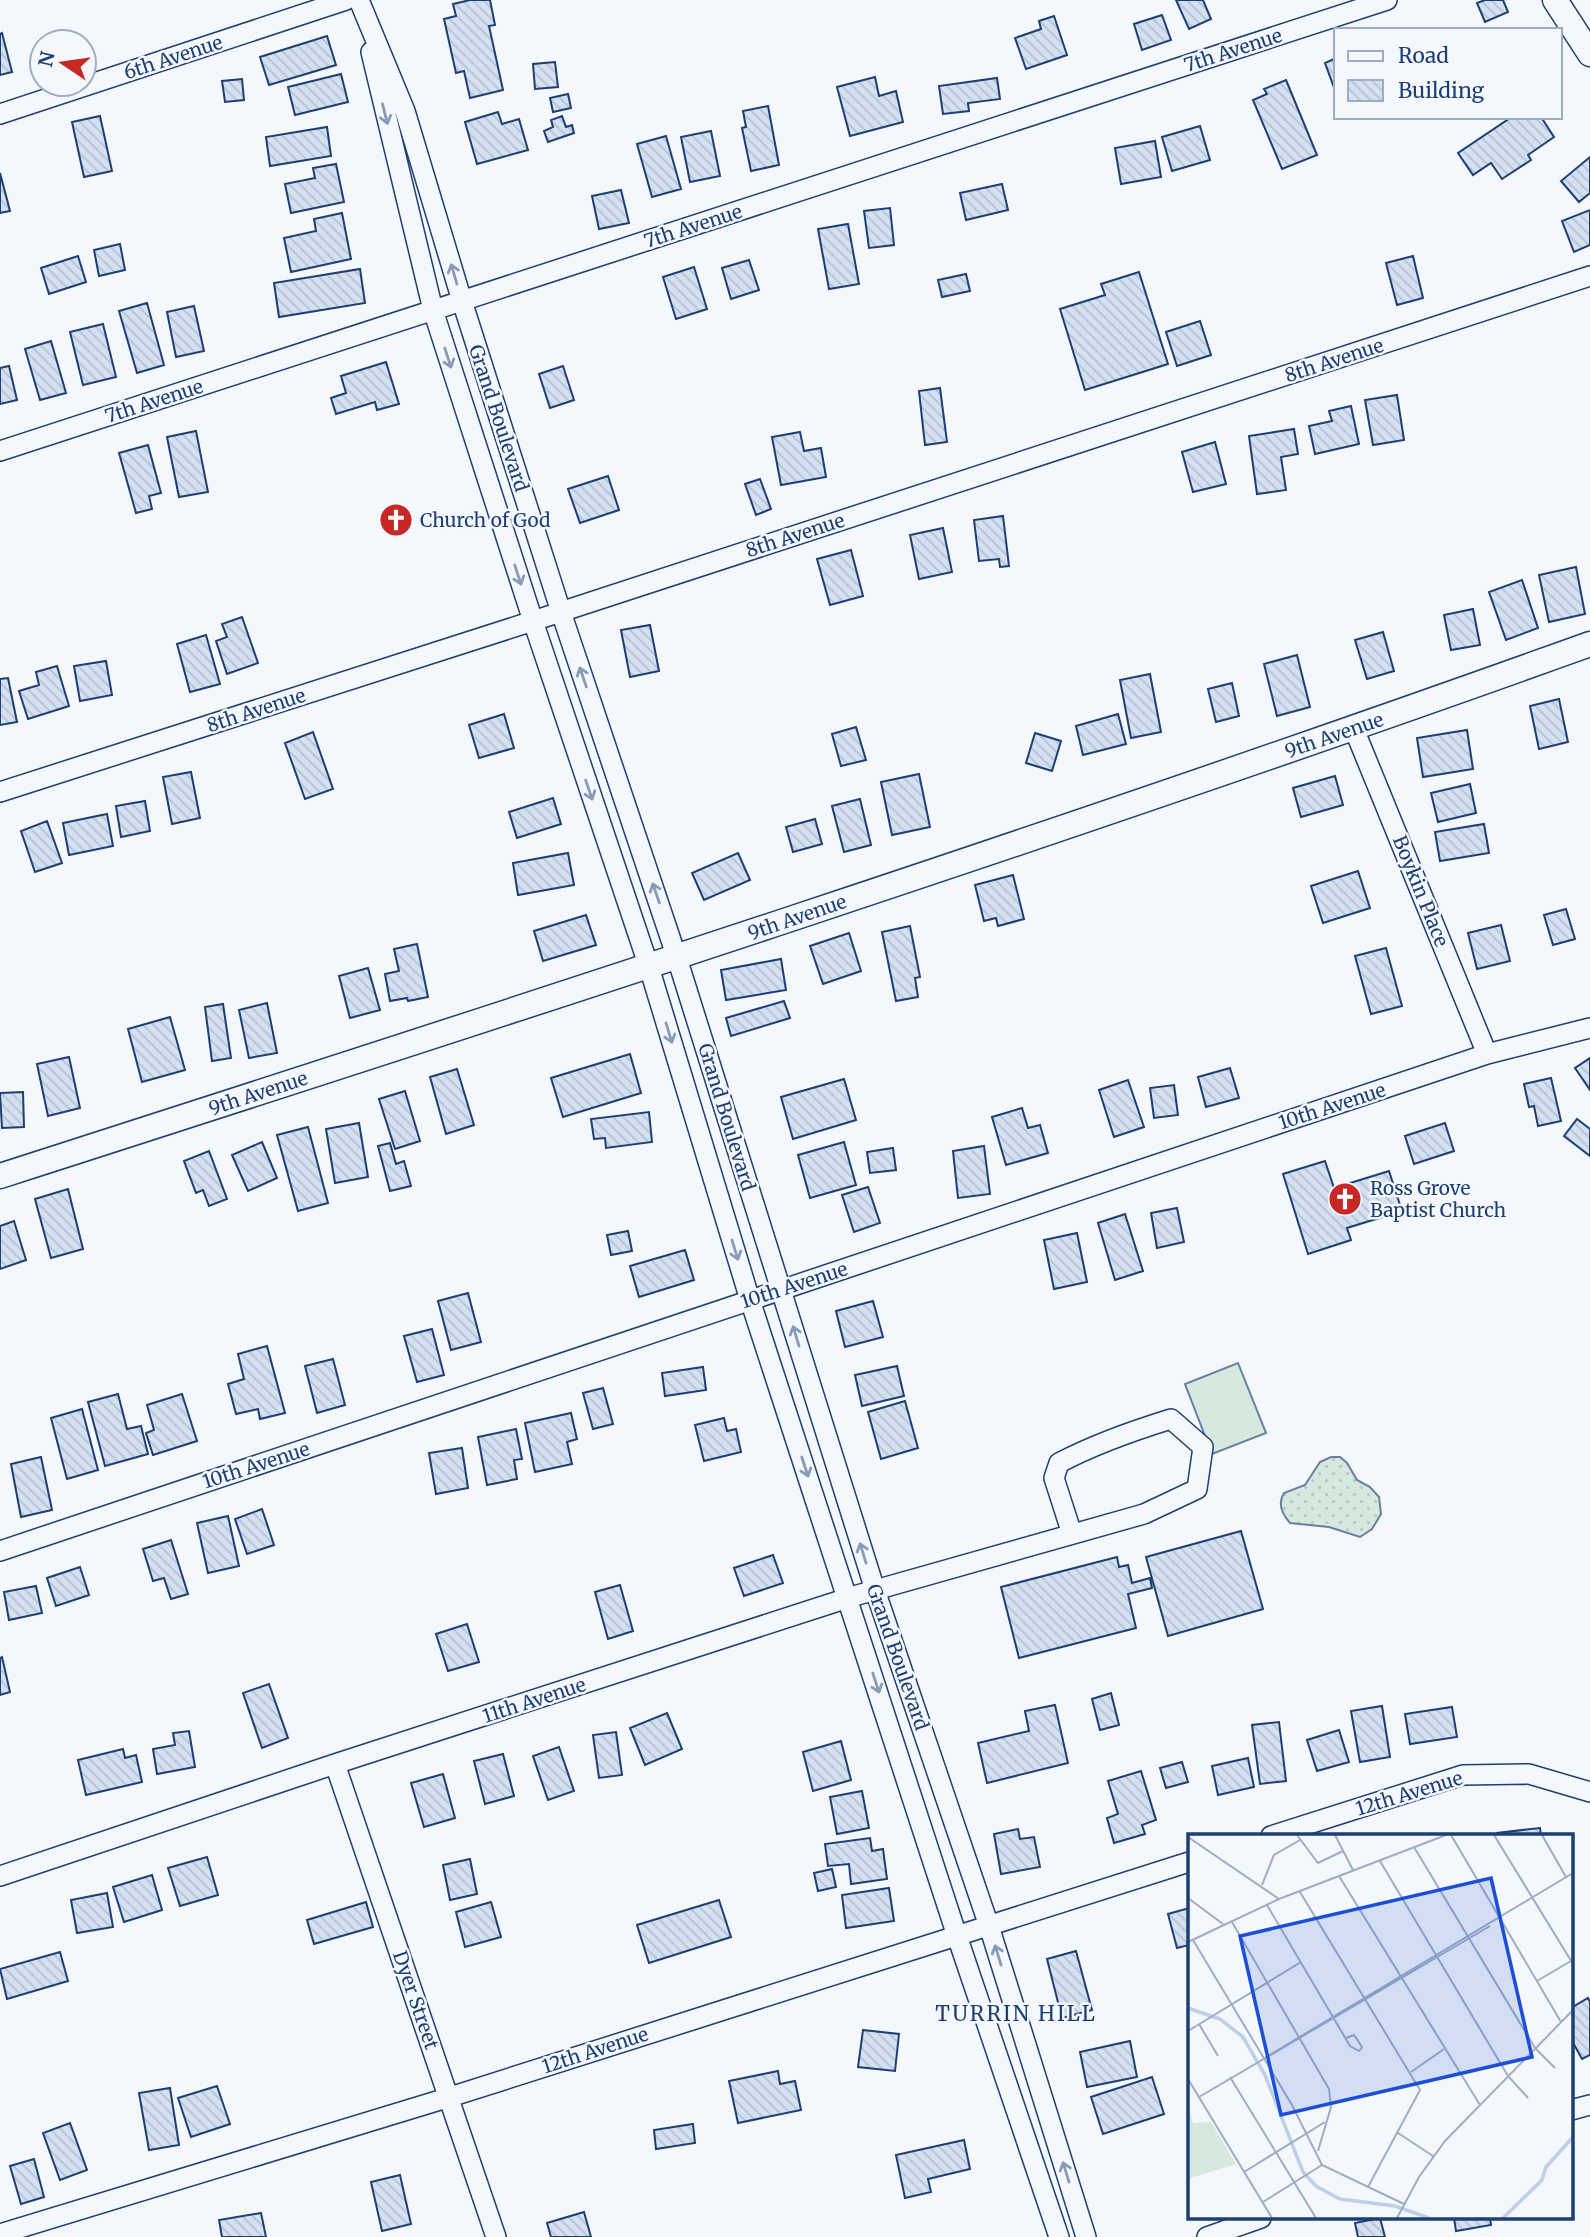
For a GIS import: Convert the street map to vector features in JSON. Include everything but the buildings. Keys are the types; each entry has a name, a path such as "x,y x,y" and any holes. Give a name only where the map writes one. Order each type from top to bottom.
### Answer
{"street":[{"name":"6th Avenue","path":"0,114 346,0"},
{"name":"Grand Boulevard","path":"358,0 405,111 561,612 677,958 875,1590 989,1926 1086,2237"},
{"name":"Grand Boulevard","path":"358,0 433,310 533,621 649,967 750,1300 957,1936 1059,2237"},
{"name":"7th Avenue","path":"0,451 1387,0"},
{"path":"1555,0 1590,54"},
{"name":"8th Avenue","path":"0,792 1590,276"},
{"name":"9th Avenue","path":"0,1176 677,958 1354,729 1590,644"},
{"name":"Boykin Place","path":"1354,729 1487,1054"},
{"name":"10th Avenue","path":"0,1551 1487,1054 1590,1028"},
{"name":"11th Avenue","path":"0,1876 335,1764 849,1598 1144,1514 1197,1489 1203,1447 1171,1419 1084,1449 1059,1463 1054,1478 1072,1534"},
{"name":"Dyer Street","path":"335,1764 496,2237"},
{"name":"12th Avenue","path":"1276,1834 1463,1775 1529,1774 1590,1791"},
{"name":"12th Avenue","path":"0,2234 450,2097 1188,1862"},
{"path":"1572,2110 1590,2105"},
{"path":"1207,2237 1255,2220"}],"shaded area":[{"path":"1238,1363 1266,1433 1212,1454 1185,1384"},
{"path":"1331,1457 1340,1457 1357,1480 1370,1487 1379,1497 1381,1514 1372,1529 1360,1537 1329,1527 1290,1523 1281,1509 1284,1493 1305,1485 1320,1462"}],"place":[{"name":"Church of God","path":"396,520"},
{"name":"Ross Grove Baptist Church","path":"1345,1199"}],"district":[{"name":"TURRIN HILL","path":"1016,2013"}]}
